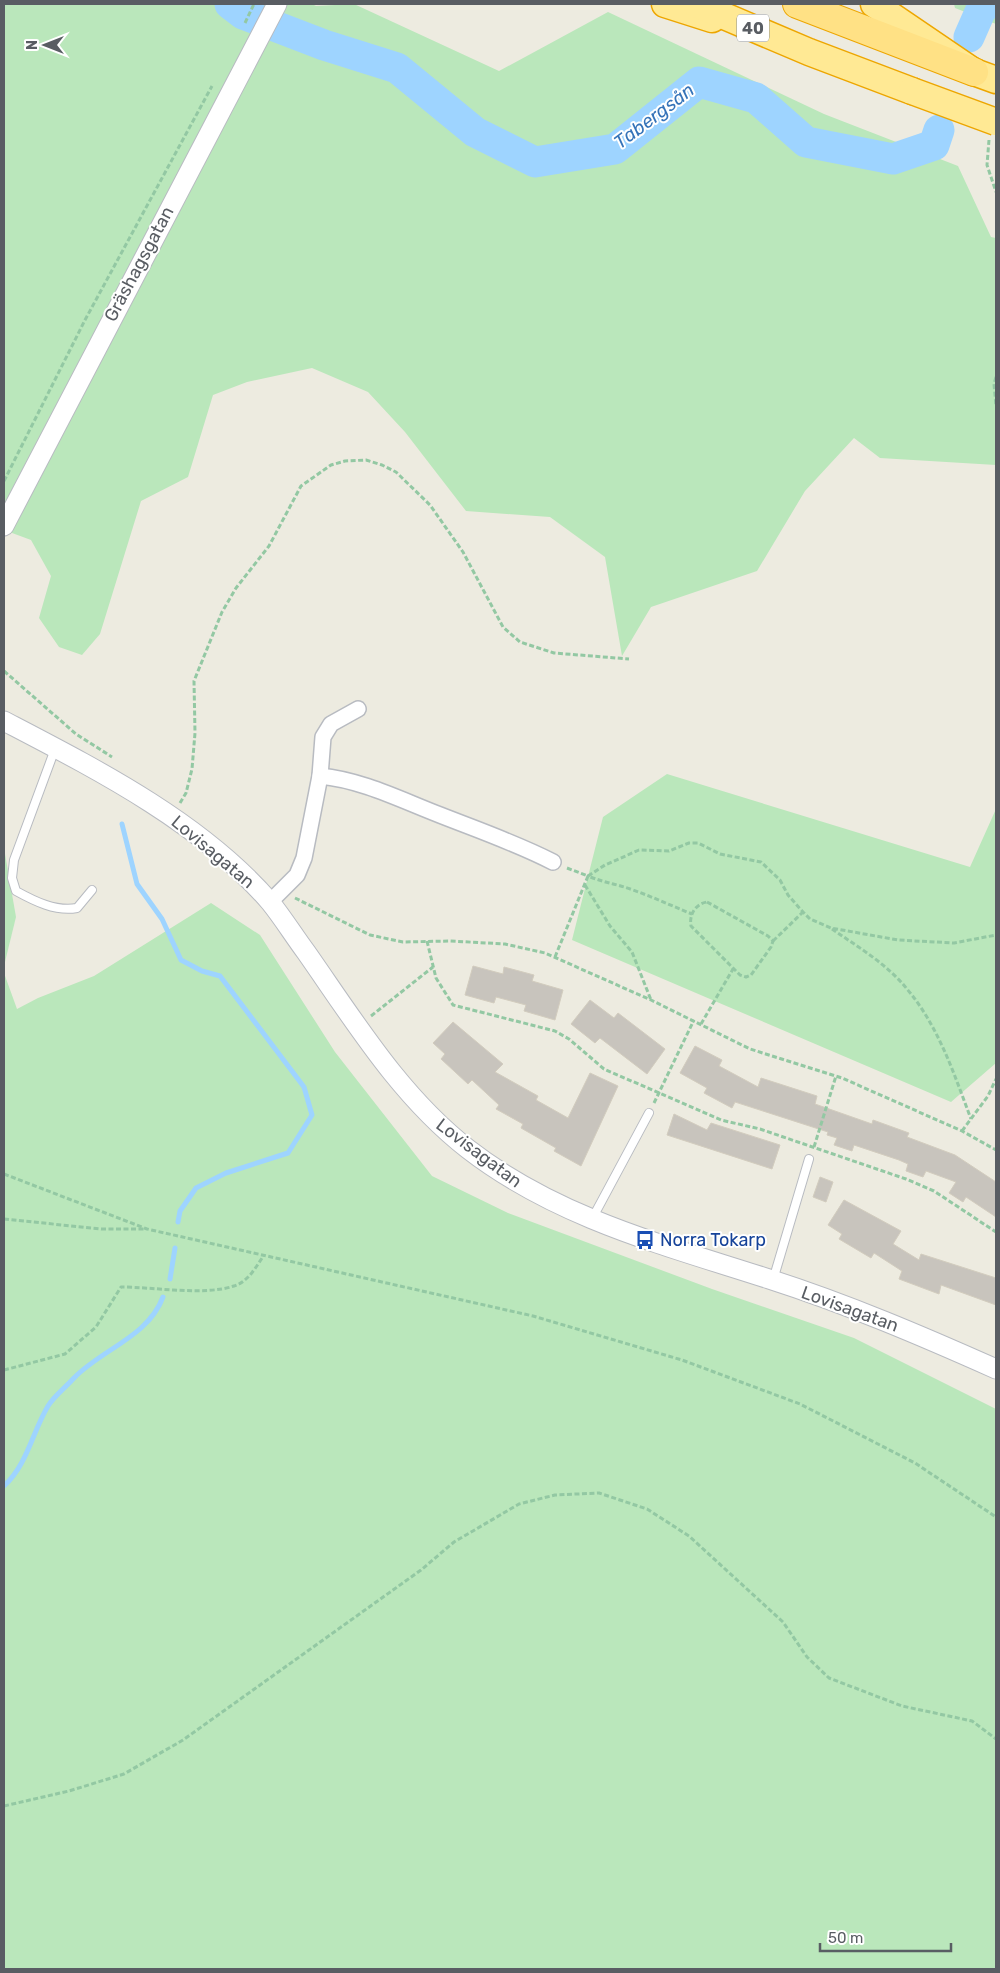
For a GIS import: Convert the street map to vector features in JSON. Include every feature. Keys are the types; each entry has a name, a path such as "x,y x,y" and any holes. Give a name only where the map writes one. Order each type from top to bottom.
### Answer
{"highway":[{"path":"665,4 810,52"},
{"name":"40","path":"696,4 810,52 912,91 994,128"},
{"path":"797,4 908,38 985,76"},
{"path":"874,4 908,38"}],"street":[{"name":"Gräshagsgatan","path":"4,526 274,8"},
{"path":"276,896 297,875 304,858 320,776 323,738 331,724 358,709"},
{"name":"Lovisagatan","path":"4,721 118,782 170,815 276,896 356,1025 409,1094 426,1113 469,1150 532,1192 591,1220 645,1240 773,1280 888,1321 996,1369"},
{"path":"320,776 342,778 377,790 517,843 553,862"}],"lane":[{"path":"55,748 14,860 12,878 16,891 30,898 68,910 77,908 92,890"},
{"path":"591,1220 649,1113"},
{"path":"773,1280 810,1159"}],"path":[{"path":"243,27 254,5"},
{"path":"4,481 85,320 215,80"},
{"path":"994,128 987,151 988,165 996,192"},
{"path":"996,377 996,406"},
{"path":"170,815 186,793 192,769 195,733 194,681 222,612 236,588 269,546 301,486 330,466 345,461 366,460 396,472 410,484 447,526 464,552 503,627 520,642 554,653 630,659"},
{"path":"555,957 588,876 604,865 638,850 669,851 689,843 698,843 720,854 762,862 780,880 788,895 810,919 831,928 874,958 907,989 941,1040 971,1119"},
{"path":"553,862 612,886 624,887 648,895 692,914"},
{"path":"585,885 610,926 632,952 651,1000"},
{"path":"276,896 294,897 370,935 403,942 505,944 555,957 694,1020 750,1048 836,1076 962,1132 996,1150"},
{"path":"773,941 768,936 707,902 700,903 690,919 691,926 733,969 746,977 751,975 771,947 773,941 803,912"},
{"path":"831,928 898,940 954,943 996,935"},
{"path":"427,942 436,978 453,1006 555,1031 569,1039 604,1070 721,1120 760,1129 906,1178 934,1191 996,1232"},
{"path":"356,1025 376,1014 433,967"},
{"path":"702,1024 733,969"},
{"path":"649,1113 694,1020"},
{"path":"810,1159 836,1076"},
{"path":"962,1132 988,1096 996,1079"},
{"path":"4,1174 147,1229 532,1316 682,1360 800,1404 914,1463 996,1517"},
{"path":"4,1219 101,1229 147,1229"},
{"path":"4,1370 65,1354 96,1327 121,1287 204,1291 236,1286 252,1273 264,1255"},
{"path":"4,1806 70,1791 124,1774 183,1740 421,1570 454,1542 519,1504 555,1495 599,1493 647,1509 689,1536 782,1622 806,1657 829,1678 902,1706 972,1721 996,1739"}],"green space":[{"path":"4,4 312,4 316,6 354,4 499,71 608,12 824,114 958,166 991,237 996,238 996,465 880,458 854,438 805,491 757,571 651,607 622,656 605,557 550,517 466,511 405,432 368,392 312,368 247,382 213,395 188,477 141,501 100,634 82,655 59,647 39,618 51,576 31,540 4,530"},
{"path":"954,4 996,4 996,24 955,8"},
{"path":"667,774 970,867 996,809 996,1063 951,1102 572,940 603,817"},
{"path":"4,848 16,917 4,966"},
{"path":"211,903 260,935 335,1052 432,1176 508,1213 712,1289 854,1338 996,1409 996,1969 4,1969 4,973 17,1009 38,998 94,976"}],"building":[{"path":"473,966 503,974 504,967 534,975 532,981 563,990 555,1020 524,1011 526,1005 496,997 494,1003 465,995"},
{"path":"590,1000 614,1018 618,1013 665,1049 647,1074 600,1038 595,1043 571,1024"},
{"path":"453,1022 503,1064 495,1072 538,1096 536,1100 568,1118 590,1073 618,1086 581,1166 554,1151 556,1148 521,1128 523,1124 496,1109 499,1105 472,1080 468,1084 441,1059 445,1054 433,1043"},
{"path":"695,1046 722,1060 719,1066 758,1087 761,1078 817,1096 815,1104 872,1124 873,1120 909,1133 907,1137 955,1155 996,1182 996,1217 966,1197 963,1202 949,1193 956,1182 926,1171 923,1177 906,1171 908,1164 899,1160 854,1145 852,1151 834,1145 837,1138 827,1135 828,1132 735,1102 732,1108 704,1093 707,1088 680,1073"},
{"path":"674,1114 707,1130 711,1123 780,1145 772,1169 667,1135"},
{"path":"820,1177 833,1182 826,1202 813,1197"},
{"path":"844,1200 901,1231 893,1244 919,1260 921,1254 996,1278 996,1305 941,1285 939,1294 899,1279 902,1271 874,1253 871,1258 839,1239 842,1234 828,1225"}],"waterway":[{"name":"Tabergsån","path":"230,4 243,14 324,45 397,68 475,132 535,162 615,149 699,82 756,98 806,142 893,159 934,145 939,130"},
{"name":"Tabergsån","path":"969,37 980,12 986,4"},
{"path":"122,824 137,884 162,919 181,960 202,971 220,976 304,1087 312,1115 288,1153 226,1173 196,1188 180,1211 178,1222"},
{"path":"170,1279 175,1248"},
{"path":"4,1486 12,1478 24,1459 42,1416 53,1399 85,1368 136,1333 156,1311 163,1297"}],"place":[{"name":"Norra Tokarp","path":"645,1240"}]}
